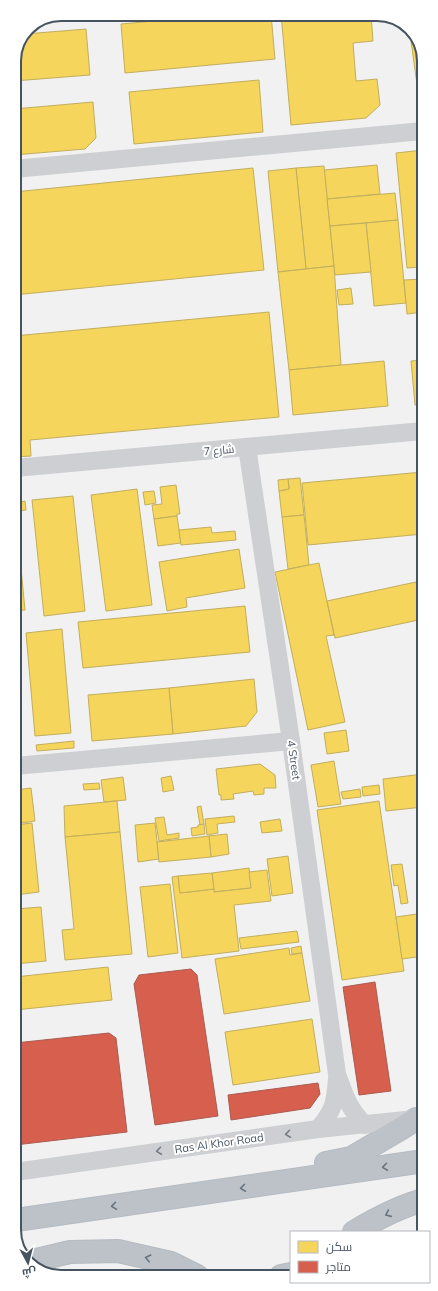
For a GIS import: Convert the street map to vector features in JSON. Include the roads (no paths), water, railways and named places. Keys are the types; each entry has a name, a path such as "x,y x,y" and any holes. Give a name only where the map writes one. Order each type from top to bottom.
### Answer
{"highway":[{"path":"268,1185 302,1167 351,1158 417,1120"},
{"path":"21,1219 417,1163"},
{"path":"356,1231 417,1202"},
{"path":"48,1257 70,1252 118,1251 171,1263 185,1270"}],"street":[{"path":"21,168 417,132"},
{"name":"شارع 7","path":"21,467 417,432"},
{"name":"4 Street","path":"247,447 291,741 338,1074 346,1098 354,1114 365,1125"},
{"path":"21,765 291,741"},
{"name":"4 Street","path":"318,1130 329,1116 335,1100 338,1074"},
{"name":"Ras Al Khor Road","path":"21,1171 318,1130 417,1118"}]}
